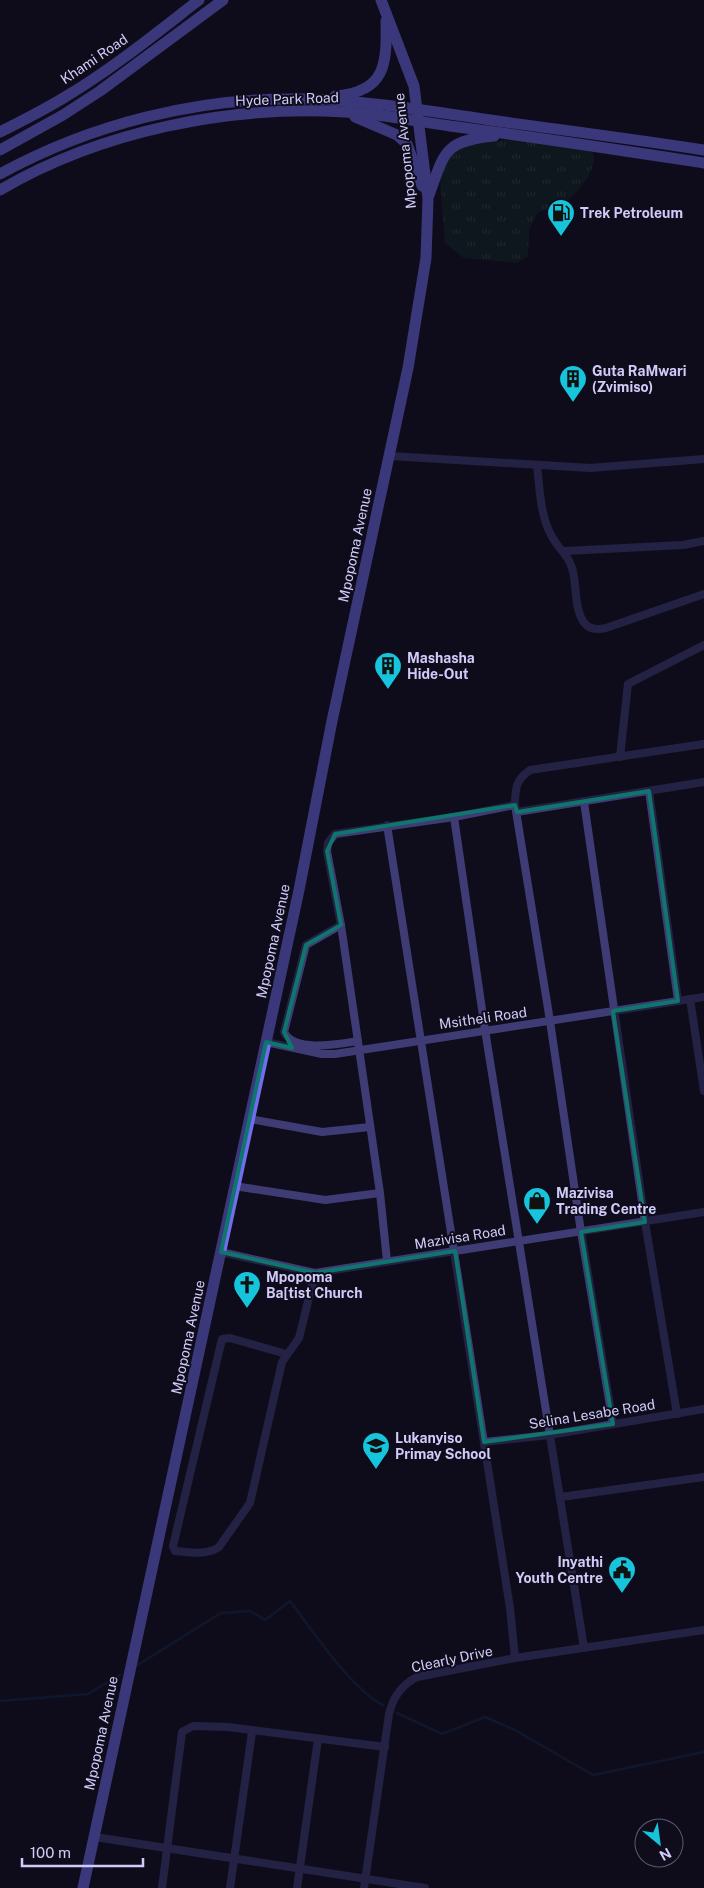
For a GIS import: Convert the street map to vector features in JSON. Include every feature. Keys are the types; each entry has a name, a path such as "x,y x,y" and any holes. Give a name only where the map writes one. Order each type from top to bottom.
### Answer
{"street":[{"name":"Khami Road","path":"0,132 65,98 130,54 199,0"},
{"path":"0,150 63,115 100,91 223,0"},
{"name":"Mpopoma Avenue","path":"83,1888 299,890 332,721 408,368 426,258 428,199 414,86 380,0"},
{"path":"303,99 349,95 360,91 382,72 386,62 386,15"},
{"name":"Hyde Park Road","path":"0,174 79,138 172,111 217,102 303,99 418,116 704,150"},
{"name":"Hyde Park Road","path":"0,190 30,172 63,158 118,140 172,126 242,115 290,112 346,112 418,116 511,134 704,163"},
{"path":"346,112 397,135 407,144 428,199"},
{"path":"428,199 441,160 451,147 464,140 511,134"},
{"path":"390,456 590,468 704,459"},
{"path":"537,465 544,516 556,543 564,552 572,568 580,616 588,627 596,630 704,594"},
{"path":"564,552 683,545 704,541"},
{"path":"620,757 628,684 704,645"},
{"path":"613,1424 581,1232 516,808 516,786 518,779 530,770 704,744"},
{"path":"388,1260 341,925 327,851 328,843 335,834 388,825 516,808 584,802 704,782"},
{"path":"649,791 678,1001"},
{"path":"584,802 645,1222 677,1414"},
{"path":"454,817 485,1030 584,1648"},
{"path":"388,825 510,1608 515,1658"},
{"path":"341,925 306,945 284,1032 290,1040 318,1046 358,1041"},
{"name":"Msitheli Road","path":"266,1042 322,1054 358,1051 704,997"},
{"path":"690,999 704,1091"},
{"path":"250,1119 322,1132 370,1127"},
{"path":"234,1186 324,1200 380,1193"},
{"name":"Mazivisa Road","path":"221,1252 315,1272 704,1212"},
{"path":"286,1354 230,1338 222,1339 173,1546 175,1551 208,1553 219,1547 250,1505 282,1362 298,1338 315,1272"},
{"name":"Selina Lesabe Road","path":"484,1442 549,1435 704,1409"},
{"path":"561,1497 704,1477"},
{"name":"Clearly Drive","path":"364,1888 392,1701 406,1682 417,1677 515,1658 704,1630"},
{"path":"162,1888 182,1732 193,1726 228,1727 252,1732 385,1748"},
{"path":"230,1888 252,1732"},
{"path":"297,1888 318,1739"},
{"path":"95,1837 168,1850 425,1888"}],"highlighted area":[{"path":"649,791 678,1001 613,1011 645,1222 581,1232 613,1424 484,1442 455,1251 315,1273 221,1252 266,1042 292,1048 284,1032 306,945 341,925 327,851 335,834 515,805 517,812"}],"green space":[{"path":"517,139 593,152 593,165 582,186 566,201 537,213 529,230 528,256 517,263 464,258 445,243 440,178 443,163 465,143"}],"waterway":[{"path":"136,1666 221,1613 250,1611 265,1620 290,1601 346,1673 358,1686 383,1705"},
{"path":"0,1701 88,1694 120,1675"},
{"path":"397,1713 442,1734 485,1717 515,1730 593,1775 704,1752"}],"place":[{"name":"Trek Petroleum","path":"561,237"},
{"name":"Guta RaMwari (Zvimiso)","path":"573,403"},
{"name":"Mashasha Hide-Out","path":"388,690"},
{"name":"Mazivisa Trading Centre","path":"537,1225"},
{"name":"Mpopoma Ba[tist Church","path":"247,1309"},
{"name":"Lukanyiso Primay School","path":"376,1470"},
{"name":"Inyathi Youth Centre","path":"622,1594"}]}
